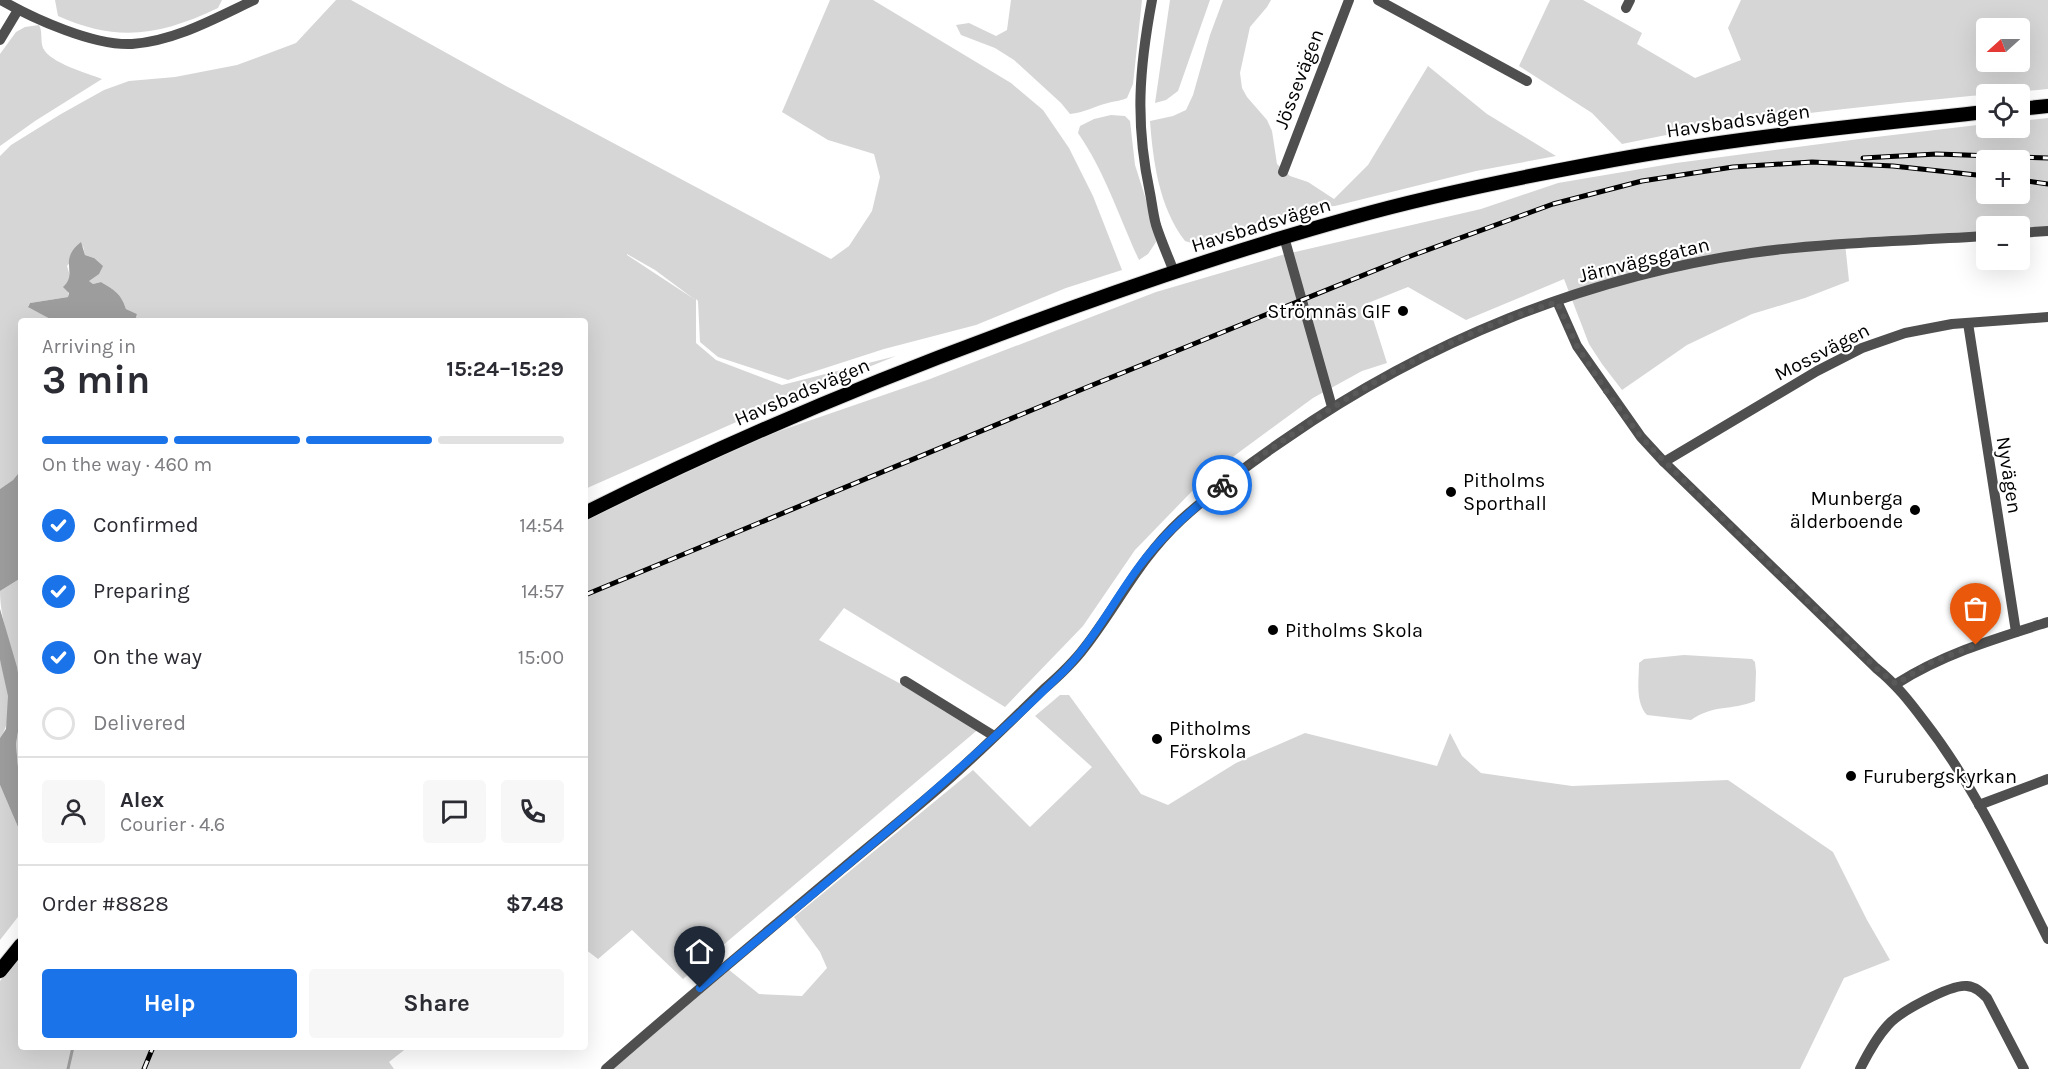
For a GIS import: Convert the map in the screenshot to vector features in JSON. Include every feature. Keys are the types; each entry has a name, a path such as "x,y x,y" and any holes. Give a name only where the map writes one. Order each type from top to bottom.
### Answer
{"main road":[{"path":"2030,108 2048,106"},
{"name":"Havsbadsvägen","path":"588,512 731,443 854,391 1047,316 1284,237 1460,191 1593,164 1705,144 1976,113"},
{"path":"0,971 18,949"}],"street":[{"path":"1,0 18,10 78,34 106,42 131,44 190,30 254,0"},
{"path":"1152,0 1143,50 1139,99 1140,130 1143,163 1156,224 1174,272"},
{"name":"Jössevägen","path":"1283,172 1349,0"},
{"path":"1378,0 1527,81"},
{"path":"0,40 18,10"},
{"path":"2030,232 2048,231"},
{"path":"1284,237 1332,407"},
{"name":"Järnvägsgatan","path":"606,1069 958,771 1074,661 1138,568 1166,535 1228,481 1332,407 1409,363 1450,343 1517,314 1618,282 1690,264 1801,246 1976,237"},
{"path":"1557,302 1588,364 1641,437 1876,668 1896,684 1947,752 1979,805 2048,939"},
{"name":"Mossvägen","path":"1665,462 1817,371 1862,348 1905,333 1952,324 2048,317"},
{"name":"Nyvägen","path":"1968,323 2016,632"},
{"path":"1896,684 1930,663 1976,645 2048,622"},
{"path":"905,681 994,736"},
{"path":"1979,805 2048,779"},
{"path":"1860,1069 1872,1045 1889,1023 1910,1008 1955,987 1967,986 1978,989 1987,998 2024,1069"}],"shaded area":[{"path":"55,0 222,0 218,8 158,30 120,32 80,25 58,16"},
{"path":"336,0 351,0 506,86 831,259 849,246 872,211 880,177 874,154 828,140 782,112 830,0 873,0 1011,83 1043,110 1069,148 1093,196 1122,270 1066,288 976,325 884,349 788,380 718,357 700,342 698,301 696,299 696,343 716,360 782,385 896,356 777,404 588,488 588,318 136,318 137,314 126,309 116,292 101,282 93,284 89,281 94,258 85,255 83,246 67,266 70,276 68,297 30,303 28,306 49,318 18,318 18,474 0,489 0,156 11,145 104,90 129,81 175,77 237,65 296,43","holes":["627,254 655,270 694,299 627,255"]},
{"path":"1011,0 1142,0 1133,84 1127,98 1070,114 1014,60 995,48 961,35 956,25 969,23 996,36 1007,30"},
{"path":"1170,0 1210,0 1178,91 1166,100 1155,103"},
{"path":"1223,0 1271,0 1250,27 1240,73 1242,88 1267,120 1272,131 1277,164 1290,176 1308,182 1334,199 1368,165 1428,66 1487,114 1556,156 1476,171 1335,206 1269,218 1198,245 1185,241 1176,228 1163,199 1153,152 1150,121 1173,116 1186,110 1193,95 1210,35"},
{"path":"1550,0 1583,0 1642,33 1637,44 1695,78 1741,60 1728,28 1741,0 2048,0 2048,89 2030,91 2030,84 1976,84 1976,96 1781,117 1622,144 1592,113 1519,66"},
{"path":"39,25 42,45 47,53 70,67 102,79 0,146 0,54 16,32 25,27"},
{"path":"1111,115 1125,116 1130,121 1135,165 1154,225 1156,242 1148,254 1139,260 1104,179 1078,133 1080,126 1094,119"},
{"path":"2048,118 2048,233 2030,234 2030,216 1976,216 1976,236 1845,243 1849,281 1805,298 1752,314 1687,345 1622,390 1589,344 1564,279 1466,320 1408,287 1368,303 1387,363 1362,371 1313,398 1197,486 1135,550 1083,626 1005,707 844,608 819,640 981,727 683,979 632,930 598,959 588,951 588,519 739,445 930,379 1156,292 1282,255 1481,209 1558,183 1676,163 1976,125 1976,138 2030,138 2030,120"},
{"path":"81,242 85,255 94,258 103,266 99,274 89,281 93,284 101,282 116,292 126,309 137,314 136,318 48,318 28,307 30,303 68,297 69,293 63,287 69,277 70,255"},
{"path":"18,474 18,580 0,591 0,489"},
{"path":"18,580 18,676 5,629 0,591"},
{"path":"0,609 18,673 16,744 18,827 0,785 0,738 6,729 8,696 0,660"},
{"path":"1684,655 1752,659 1755,662 1756,672 1755,701 1707,712 1691,720 1647,715 1639,697 1639,663 1644,659"},
{"path":"0,660 9,710 5,730 0,738"},
{"path":"1060,695 1069,695 1141,794 1168,805 1236,763 1305,733 1437,766 1450,733 1462,756 1481,773 1572,786 1728,780 1833,852 1890,960 1844,978 1800,1069 600,1069 723,965 759,994 802,996 827,968 820,952 794,917 973,770 1030,827 1092,767 1035,716"},
{"path":"18,732 18,767 16,744"},
{"path":"0,785 18,827 18,917 0,940"},
{"path":"18,958 18,1050 404,1050 389,1062 394,1069 0,1069 0,981"}],"waterway":[{"path":"68,1069 72,1050"}],"railway":[{"path":"1863,158 1937,154 2048,158"},
{"path":"588,594 1408,257 1553,204 1642,181 1733,167 1812,162 1893,166 1976,175"},
{"path":"2030,182 2048,184"},
{"path":"144,1069 152,1050"}],"way so far":[{"path":"1222,485 1332,407 1409,363 1517,314 1557,302 1588,364 1641,437 1876,668 1896,684 1930,663 1976,645"}],"place":[{"name":"Strömnäs GIF","path":"1403,311"},
{"name":"Pitholms Sporthall","path":"1451,492"},
{"name":"Munberga älderboende","path":"1915,510"},
{"name":"Pitholms Skola","path":"1273,630"},
{"name":"Pitholms Förskola","path":"1157,739"},
{"name":"Furubergskyrkan","path":"1851,776"}],"route":[{"path":"700,988 958,771 1074,661 1148,555 1183,518 1222,485"}]}
